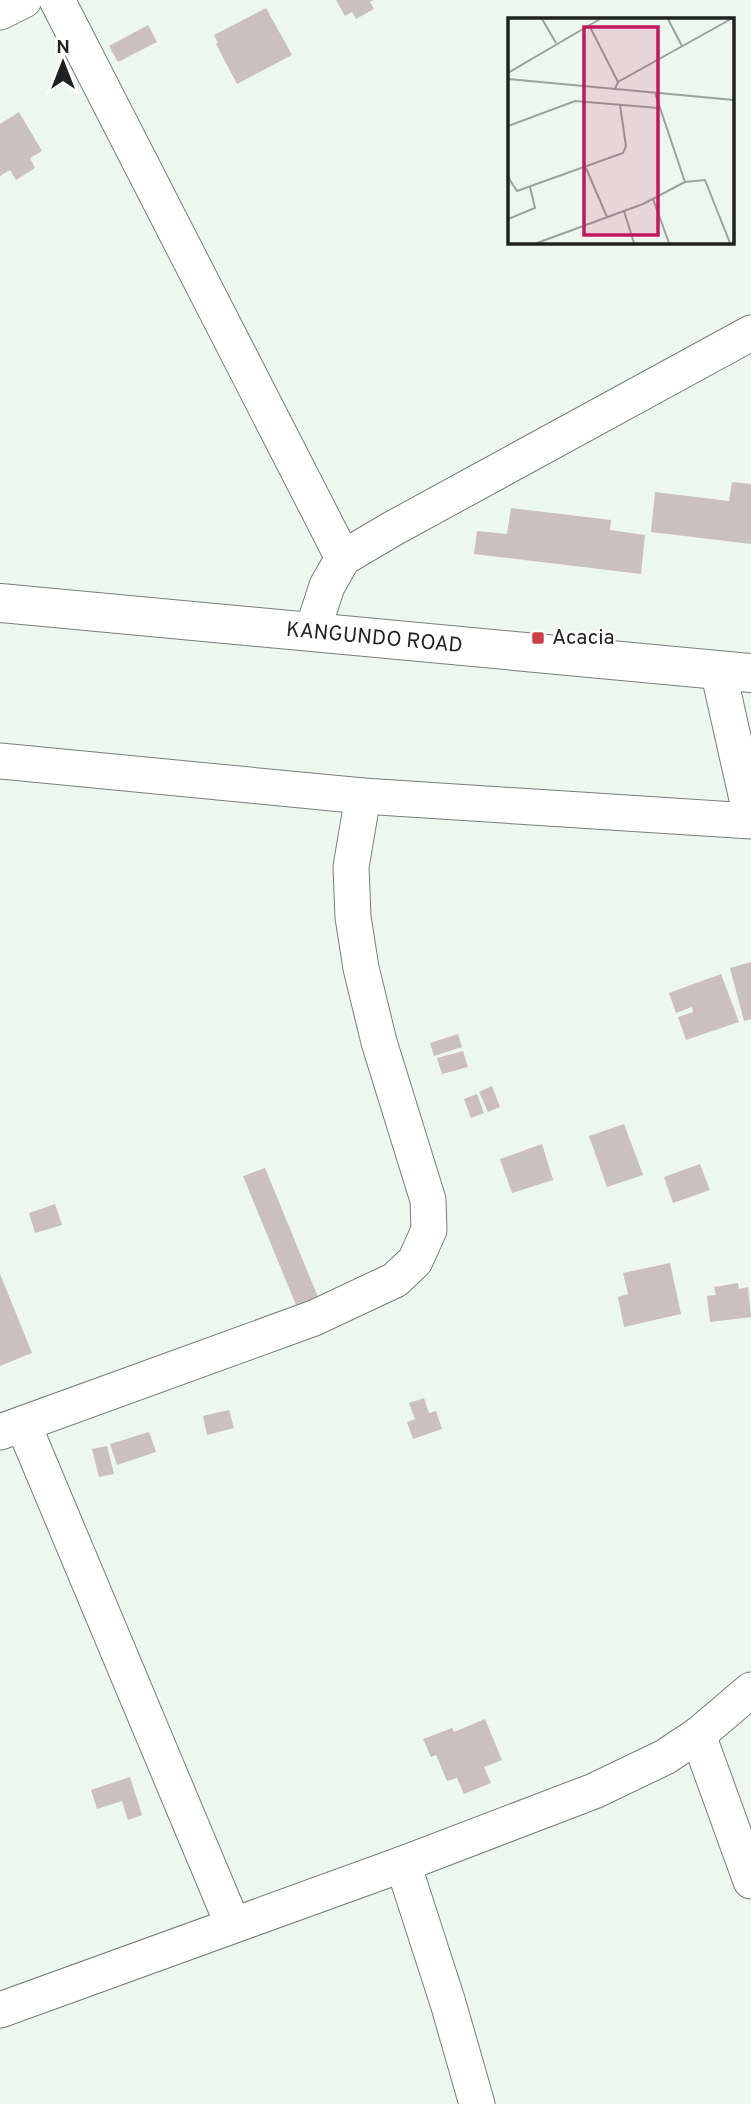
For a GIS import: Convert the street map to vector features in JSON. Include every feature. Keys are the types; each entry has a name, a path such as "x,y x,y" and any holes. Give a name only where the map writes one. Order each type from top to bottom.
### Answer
{"highway":[{"name":"KANGUNDO ROAD","path":"0,603 735,671"}],"street":[{"path":"0,12 24,0"},
{"path":"57,0 343,558"},
{"path":"312,632 327,586 343,558 751,333"},
{"path":"0,761 363,796 751,819 735,671"},
{"path":"233,1925 11,1428 314,1318 395,1280 415,1261 429,1230 428,1200 379,1042 361,968 353,917 351,867 363,796"},
{"path":"0,2010 403,1864 594,1791 665,1758 698,1735 751,1690"},
{"path":"698,1735 751,1881"},
{"path":"403,1864 477,2104"}],"building":[{"path":"336,0 374,0 370,2 374,9 356,19 352,12 345,16"},
{"path":"266,8 292,55 237,84 214,35"},
{"path":"148,25 157,42 118,62 109,46"},
{"path":"19,112 42,151 30,158 35,168 16,180 10,170 0,176 0,124"},
{"path":"732,482 751,484 751,544 651,532 655,492 729,501"},
{"path":"511,508 611,520 610,530 645,535 641,574 474,554 477,531 507,534"},
{"path":"751,962 751,1019 744,1021 730,968"},
{"path":"721,974 739,1022 686,1040 678,1017 693,1012 692,1007 676,1013 669,993"},
{"path":"458,1034 462,1047 434,1056 430,1043"},
{"path":"463,1051 468,1067 442,1074 437,1058"},
{"path":"492,1086 500,1107 488,1112 479,1092"},
{"path":"477,1094 484,1113 471,1118 464,1099"},
{"path":"624,1124 643,1175 607,1187 589,1136"},
{"path":"542,1144 553,1180 512,1193 500,1159"},
{"path":"700,1164 710,1190 673,1203 664,1177"},
{"path":"265,1168 318,1297 296,1305 243,1176"},
{"path":"55,1204 62,1225 35,1233 29,1213"},
{"path":"670,1263 681,1314 624,1327 618,1297 628,1294 623,1273"},
{"path":"0,1274 32,1353 0,1366"},
{"path":"738,1283 739,1289 748,1287 751,1317 710,1322 707,1296 716,1295 714,1287"},
{"path":"424,1398 429,1413 436,1411 442,1429 413,1439 407,1422 415,1419 409,1403"},
{"path":"229,1410 234,1428 207,1435 203,1416"},
{"path":"149,1432 156,1452 117,1465 110,1444"},
{"path":"107,1446 114,1474 99,1477 92,1449"},
{"path":"485,1719 502,1760 484,1767 491,1783 464,1794 457,1778 447,1781 436,1755 431,1757 423,1739 452,1728 454,1732"},
{"path":"130,1777 142,1815 128,1820 122,1801 97,1809 91,1790"}],"place":[{"name":"Acacia","path":"538,638"}]}
